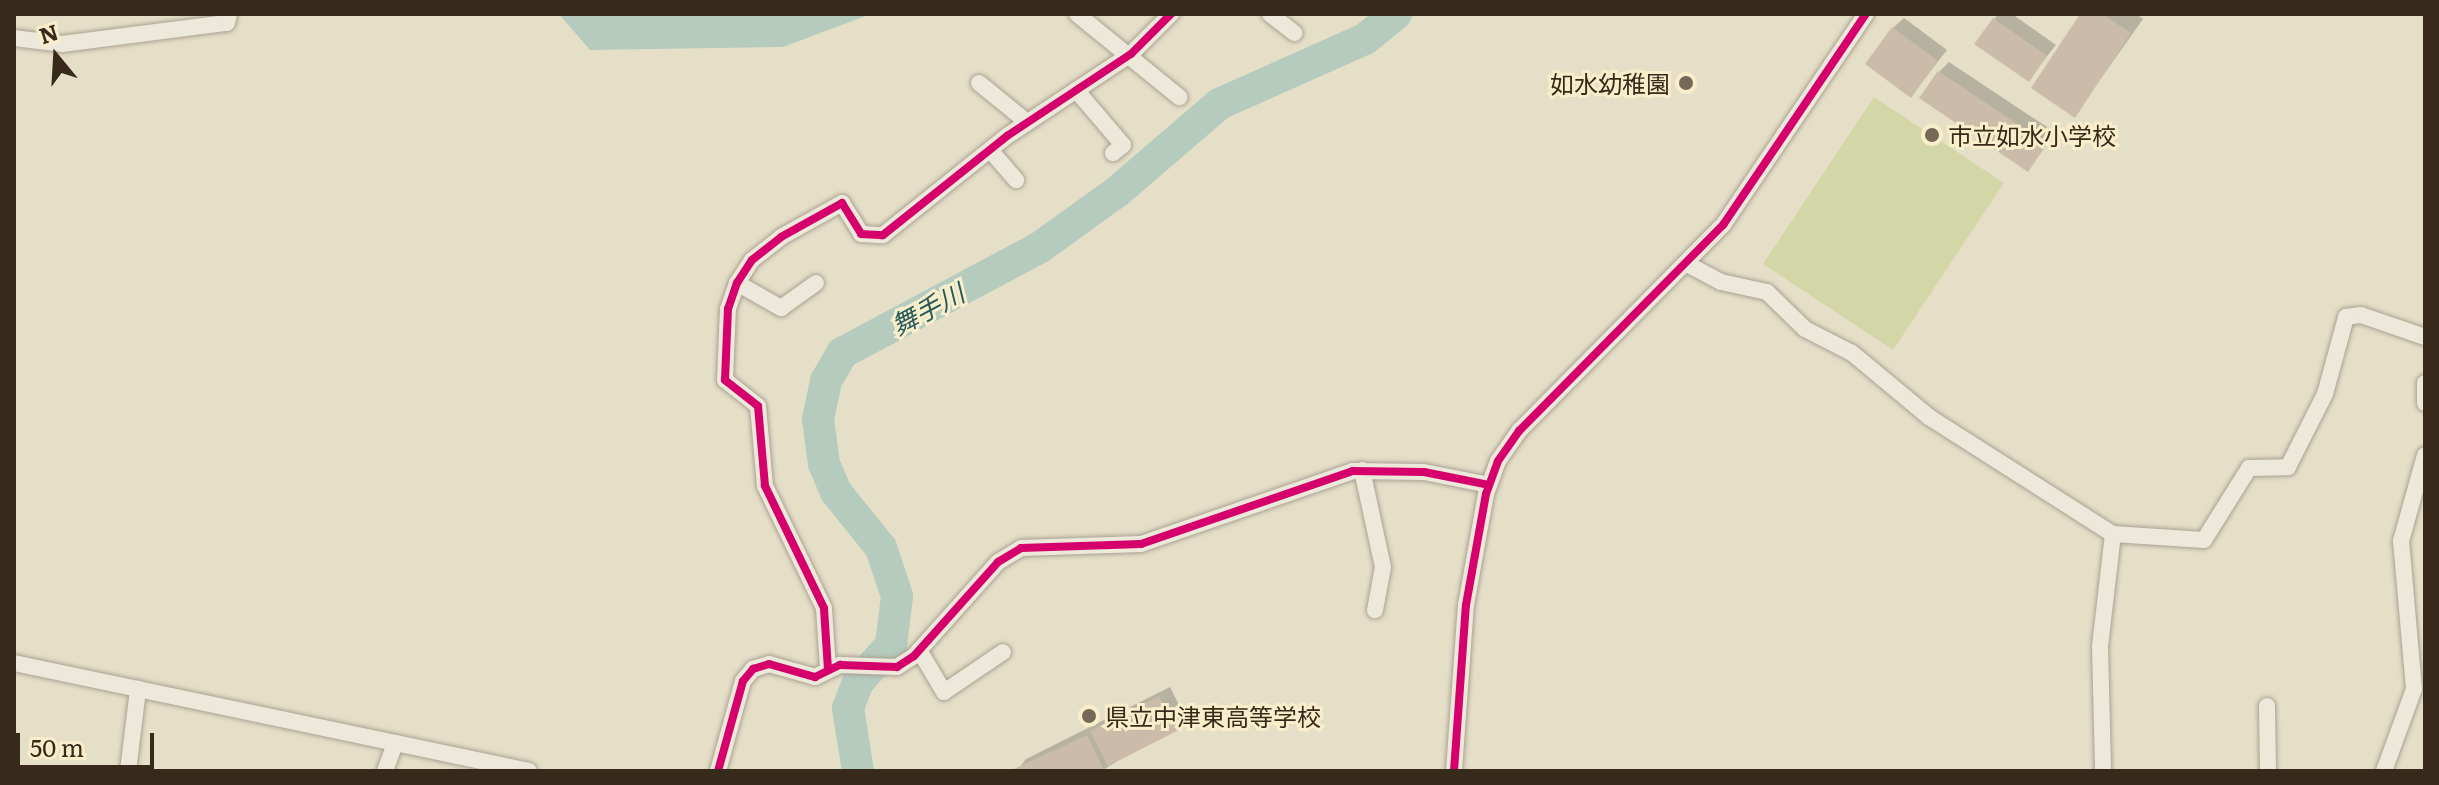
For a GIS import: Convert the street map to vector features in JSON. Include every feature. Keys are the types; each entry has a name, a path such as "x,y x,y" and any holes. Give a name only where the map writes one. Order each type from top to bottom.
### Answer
{"street":[{"path":"14,38 62,44 227,23 229,14"},
{"path":"1077,14 1179,97"},
{"path":"828,669 824,608 765,486 758,406 725,380 728,309 737,283 752,260 781,237 842,203 861,234 883,235 1027,122 1128,55 1171,14"},
{"path":"1270,14 1294,33"},
{"path":"1454,771 1466,605 1489,485 1520,430 1689,265 1739,206 1866,14"},
{"path":"979,83 1027,122"},
{"path":"1076,90 1123,145 1113,153"},
{"path":"990,150 1016,180"},
{"path":"1689,265 1721,282 1767,292 1805,329 1852,353 1929,417 2113,534 2204,540 2249,468 2288,467 2322,401 2346,317 2361,315 2425,337"},
{"path":"737,283 781,308 816,283"},
{"path":"2425,383 2425,403"},
{"path":"2384,771 2414,689 2401,541 2425,455"},
{"path":"718,771 748,673 769,664 808,677 828,669 897,667 919,650 998,562 1021,548 1141,544 1362,470 1424,472 1489,485"},
{"path":"1362,470 1383,567 1375,610"},
{"path":"2103,771 2100,646 2113,534"},
{"path":"919,650 944,692 1003,652"},
{"path":"14,663 529,771"},
{"path":"128,771 138,689"},
{"path":"2267,706 2268,771"},
{"path":"385,771 395,743"}],"green space":[{"path":"1874,97 2004,183 1893,350 1763,264"}],"shaded area":[{"path":"559,14 871,14 783,47 590,50"}],"building":[{"path":"2080,14 2102,14 2131,33 2075,118 2031,88"},
{"path":"1993,18 2047,56 2029,82 1974,44"},
{"path":"1892,27 1938,61 1911,98 1865,64"},
{"path":"1938,71 2047,144 2028,172 1919,98"},
{"path":"1159,696 1177,731 1108,766 1090,731"},
{"path":"1087,735 1104,771 1014,769"}],"waterway":[{"name":"舞手川","path":"858,771 848,708 858,682 891,645 897,596 881,548 836,492 824,464 818,419 826,381 842,353 1039,248 1118,191 1219,104 1365,39 1396,14"}],"cycle path":[{"path":"828,669 824,608 765,486 758,406 725,380 728,309 737,283 752,260 781,237 842,203 861,234 883,235 1007,136 1131,54 1171,14"},
{"path":"1454,771 1466,605 1486,494 1498,461 1520,430 1723,225 1866,14"},
{"path":"718,771 743,681 753,669 769,664 815,677 840,665 897,667 914,656 998,562 1021,548 1141,544 1353,471 1424,472 1489,485"}],"place":[{"name":"如水幼稚園","path":"1686,83"},
{"name":"市立如水小学校","path":"1932,135"},
{"name":"県立中津東高等学校","path":"1089,716"}]}
